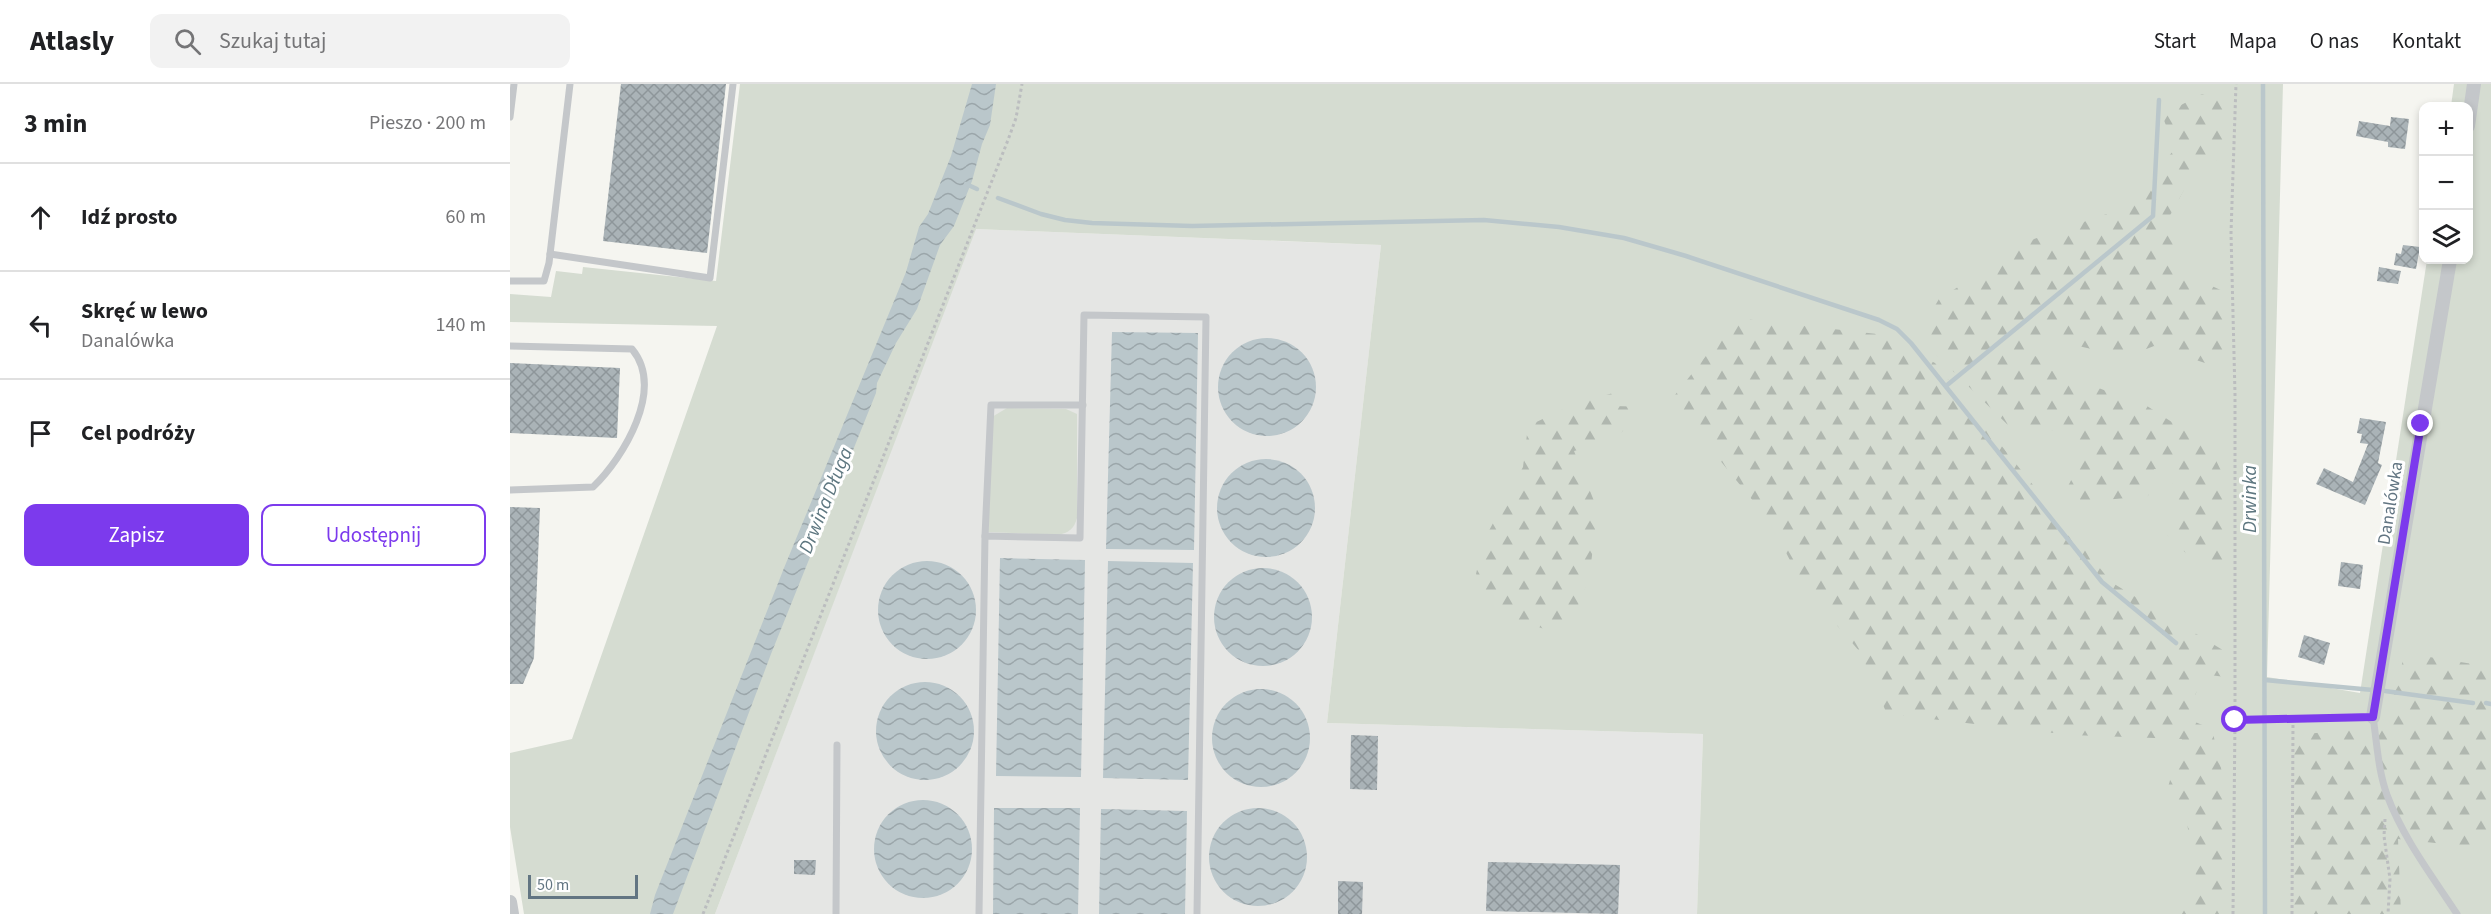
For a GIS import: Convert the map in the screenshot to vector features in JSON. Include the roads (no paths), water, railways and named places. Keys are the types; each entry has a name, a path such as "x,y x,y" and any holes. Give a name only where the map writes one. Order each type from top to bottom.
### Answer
{"street":[{"path":"2472,102 2474,84"},
{"name":"Danalówka","path":"2373,717 2449,264"},
{"path":"510,902 512,914"}],"lane":[{"path":"510,117 514,84"},
{"path":"510,281 544,281 550,255 570,84"},
{"path":"550,255 710,278 733,84"},
{"path":"985,536 1080,538 1084,315 1206,317 1197,914"},
{"path":"510,346 632,350 640,359 644,380 642,411 606,475 593,488 510,490"},
{"path":"979,914 985,536 991,405 1083,405"},
{"path":"2373,717 2379,765 2386,793 2399,824 2457,914"},
{"path":"836,914 837,745"}],"water":[{"name":"Drwina Długa","path":"972,84 996,84 990,125 982,144 972,181 954,226 940,245 917,309 896,343 877,383 876,393 771,654 673,914 650,914 655,895 784,568 906,272 919,227 928,214 951,156"},
{"path":"1112,332 1198,333 1194,550 1106,549"},
{"path":"1267,338 1286,342 1302,352 1312,368 1316,387 1312,406 1302,422 1286,432 1267,436 1248,432 1232,422 1222,406 1218,387 1222,368 1232,352 1248,342"},
{"path":"1266,459 1285,463 1301,473 1311,489 1315,508 1311,527 1301,543 1285,553 1266,557 1247,553 1231,543 1221,527 1217,508 1221,489 1231,473 1247,463"},
{"path":"1000,558 1085,560 1081,777 996,776"},
{"path":"927,561 946,565 962,575 972,591 976,610 972,629 962,645 946,655 927,659 908,655 892,645 882,629 878,610 882,591 892,575 908,565"},
{"path":"1108,561 1193,563 1188,780 1103,778"},
{"path":"1263,568 1282,572 1298,582 1308,598 1312,617 1308,636 1298,652 1282,662 1263,666 1244,662 1228,652 1218,636 1214,617 1218,598 1228,582 1244,572"},
{"path":"925,682 944,686 960,696 970,712 974,731 970,750 960,766 944,776 925,780 906,776 890,766 880,750 876,731 880,712 890,696 906,686"},
{"path":"1261,689 1280,693 1296,703 1306,719 1310,738 1306,757 1296,773 1280,783 1261,787 1242,783 1226,773 1216,757 1212,738 1216,719 1226,703 1242,693"},
{"path":"923,800 942,804 958,814 968,830 972,849 968,868 958,884 942,894 923,898 904,894 888,884 878,868 874,849 878,830 888,814 904,804"},
{"path":"994,808 1080,808 1078,914 993,914"},
{"path":"1258,808 1277,812 1293,822 1303,838 1307,857 1303,876 1293,892 1277,902 1258,906 1239,902 1223,892 1213,876 1209,857 1213,838 1223,822 1239,812"},
{"path":"1101,809 1187,811 1185,914 1099,914"}],"waterway":[{"name":"Drwinka","path":"2263,84 2265,914"},
{"path":"1946,386 2153,216 2159,100"},
{"path":"966,184 977,189"},
{"path":"998,198 1041,214 1092,223 1192,226 1484,220 1559,227 1624,238 1686,256 1879,320 1897,329 1911,343 2102,582 2176,643"},
{"path":"2265,680 2373,690"},
{"path":"2385,691 2473,703"},
{"path":"2486,703 2491,704"}]}
